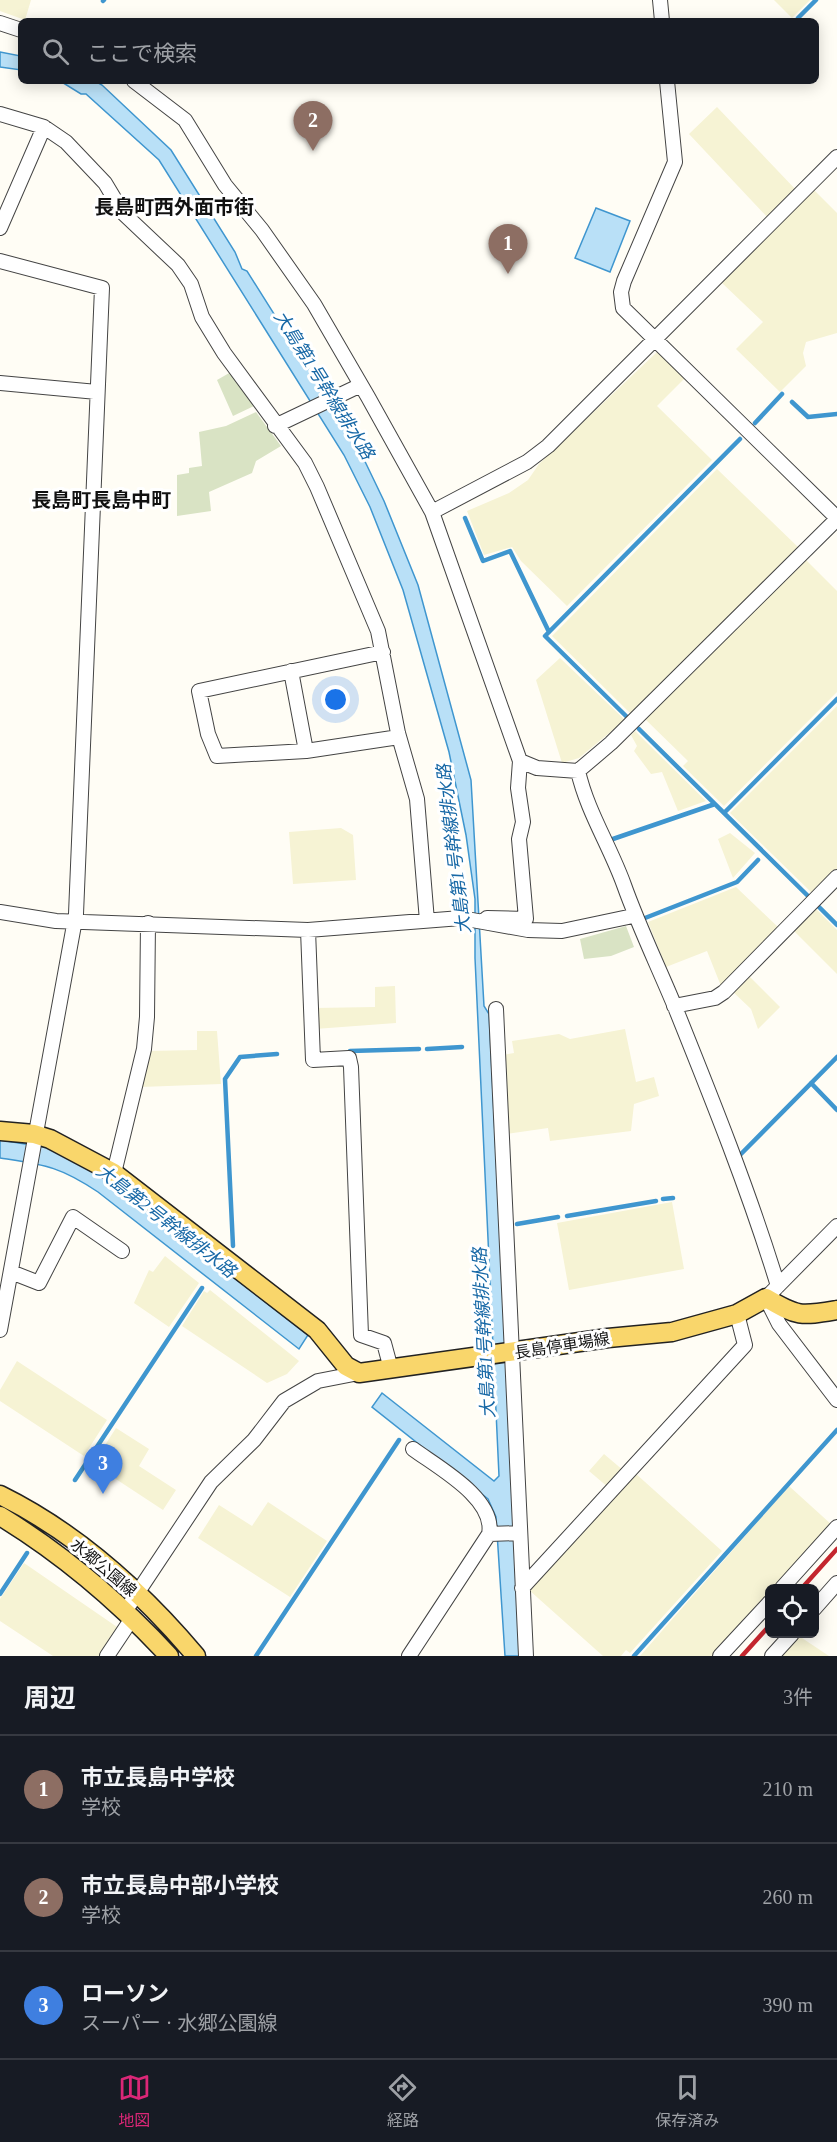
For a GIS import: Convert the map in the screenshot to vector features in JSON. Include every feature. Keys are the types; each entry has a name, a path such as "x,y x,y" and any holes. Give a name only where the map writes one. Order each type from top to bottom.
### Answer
{"main road":[{"path":"0,1131 50,1139 114,1173 317,1330 346,1366 359,1373"},
{"path":"772,1292 792,1314 807,1315 837,1310"},
{"name":"長島停車場線","path":"359,1373 608,1338 672,1332 737,1314 772,1292"},
{"name":"水郷公園線","path":"0,1495 46,1521 137,1594 196,1656"},
{"name":"水郷公園線","path":"0,1516 40,1540 93,1581 129,1613 169,1656"}],"street":[{"path":"660,0 662,18"},
{"path":"0,23 18,29"},
{"path":"0,912 74,922 308,930 427,921 526,919 519,839 523,822 518,788 520,760 432,512 314,304 262,230 225,185 185,120 138,84"},
{"path":"520,760 537,768 578,771 611,743 837,519 658,339 623,308 621,292 675,162 667,84"},
{"path":"0,114 44,127 79,154 105,183 123,213 186,274 208,328 275,426 305,464 378,631 399,737 417,800 427,921"},
{"path":"0,228 44,127"},
{"path":"432,512 526,462 548,446 658,339 837,157"},
{"path":"0,261 102,288 81,842 74,922 0,1330"},
{"path":"0,382 97,392"},
{"path":"275,426 361,385"},
{"path":"383,652 200,691 208,734 217,756 306,751 399,737"},
{"path":"291,671 306,751"},
{"path":"578,771 583,794 616,866 633,916 674,1006 757,1220 779,1324 837,1400"},
{"path":"674,1006 715,998 724,992 837,877"},
{"path":"478,920 528,930 562,932 633,916"},
{"path":"114,1173 144,1049 147,1017 148,923"},
{"path":"308,930 313,1060 348,1058 351,1067 361,1335 384,1343 391,1369"},
{"path":"496,1010 518,1533 526,1656"},
{"path":"11,1272 39,1283 73,1216 122,1251"},
{"path":"772,1292 837,1226"},
{"path":"522,1588 745,1345 737,1314"},
{"path":"107,1656 137,1594 211,1482 254,1440 284,1401 300,1389 318,1381 359,1373"},
{"path":"409,1656 491,1534 490,1518 485,1508 467,1489 413,1449"},
{"path":"786,1584 837,1527"},
{"path":"491,1534 518,1533"},
{"path":"819,1603 837,1583"},
{"path":"720,1656 765,1607"},
{"path":"772,1656 788,1638"}],"shaded area":[{"path":"0,0 31,0 26,18 0,11"},
{"path":"774,0 810,0 792,18"},
{"path":"717,107 797,191 768,218 689,134"},
{"path":"814,190 837,213 837,333 806,342 803,353 806,366 780,392 736,349 763,322 722,283"},
{"path":"658,351 685,378 657,406 712,460 567,606 521,561 512,547 484,555 467,511 509,493 528,480 539,464"},
{"path":"717,469 799,548 633,716 552,636"},
{"path":"805,559 837,591 837,692 724,806 683,766 688,761 645,719"},
{"path":"560,658 625,720 579,758 562,763 536,680"},
{"path":"837,706 837,870 813,894 730,813"},
{"path":"635,731 706,801 678,811 662,772 651,774 634,751 637,746 631,735"},
{"path":"341,828 353,835 356,880 293,884 289,832"},
{"path":"730,833 755,853 733,878 718,839"},
{"path":"736,887 779,928 721,986 707,951 666,967 648,922"},
{"path":"815,908 837,930 837,974 792,929"},
{"path":"746,973 780,1007 758,1029 751,1009 731,990"},
{"path":"395,986 396,1023 315,1029 315,1008 375,1007 375,987"},
{"path":"625,1029 636,1082 654,1077 659,1096 634,1104 631,1131 550,1141 548,1128 507,1134 503,1055 514,1053 512,1041 559,1034 570,1039"},
{"path":"197,1031 217,1031 221,1084 141,1087 148,1051 197,1050"},
{"path":"672,1202 684,1269 569,1290 557,1223"},
{"path":"165,1256 199,1283 169,1327 134,1303 149,1270 153,1272"},
{"path":"210,1290 299,1361 287,1374 267,1383 182,1326 204,1291 207,1293"},
{"path":"17,1361 107,1420 84,1456 0,1401 0,1390"},
{"path":"116,1428 149,1449 139,1466 176,1490 163,1510 93,1464"},
{"path":"604,1454 624,1471 609,1488 589,1471"},
{"path":"635,1473 722,1551 630,1653 626,1650 621,1656 603,1656 529,1590"},
{"path":"789,1486 832,1525 779,1584 765,1584 765,1599 714,1656 640,1656"},
{"path":"268,1502 327,1541 290,1597 198,1538 219,1505 252,1526"},
{"path":"24,1563 120,1629 101,1656 53,1656 0,1621 0,1599"},
{"path":"793,1638 802,1638 829,1656 777,1656"}],"green space":[{"path":"231,372 255,403 254,406 233,416 217,380"},
{"path":"256,412 281,446 256,461 252,473 209,492 211,511 177,516 177,475 189,473 189,468 202,466 199,432 226,426"},
{"path":"626,926 634,947 611,956 584,959 580,939"}],"water":[{"path":"0,52 18,55 18,70 0,67"},
{"path":"65,84 102,85 171,150 235,252 242,269 247,271 359,449 384,501 418,585 471,780 484,1006 489,1014 521,1656 505,1656 496,1517 488,1499 372,1407 382,1393 494,1481 499,1476 475,958 475,899 466,835 449,752 403,590 370,507 344,455 159,160 86,94 81,94"},
{"path":"596,208 630,221 610,272 575,258"},
{"path":"0,1140 56,1149 109,1181 308,1335 299,1349 98,1192 73,1177 51,1168 0,1158"}],"waterway":[{"path":"798,18 816,0"},
{"path":"755,423 782,394"},
{"path":"792,402 808,417 837,414"},
{"path":"627,717 545,636 740,439"},
{"path":"465,518 483,561 510,551 549,632"},
{"path":"724,813 837,699"},
{"path":"639,729 809,897"},
{"path":"610,840 715,804"},
{"path":"645,918 737,882 758,860"},
{"path":"817,905 837,925"},
{"path":"427,1049 462,1047"},
{"path":"350,1051 419,1049"},
{"path":"233,1246 225,1079 240,1057 277,1054"},
{"path":"740,1155 837,1057"},
{"path":"811,1083 837,1110"},
{"path":"663,1199 673,1198"},
{"path":"567,1216 656,1201"},
{"path":"517,1224 558,1217"},
{"path":"75,1480 202,1288"},
{"path":"634,1656 837,1430"},
{"path":"256,1656 399,1440"},
{"path":"0,1594 27,1553"}],"railway":[{"path":"806,1584 837,1549"},
{"path":"742,1656 765,1631"}],"place":[{"name":"市立長島中部小学校","path":"313,151"},
{"name":"市立長島中学校","path":"508,274"},
{"name":"ローソン","path":"103,1494"}],"district":[{"name":"長島町西外面市街","path":"174,207"},
{"name":"長島町長島中町","path":"101,500"}],"water label":[{"name":"大島第1号幹線排水路","path":"324,385"},
{"name":"大島第1号幹線排水路","path":"454,849"},
{"name":"大島第2号幹線排水路","path":"166,1221"},
{"name":"大島第1号幹線排水路","path":"484,1333"}]}
